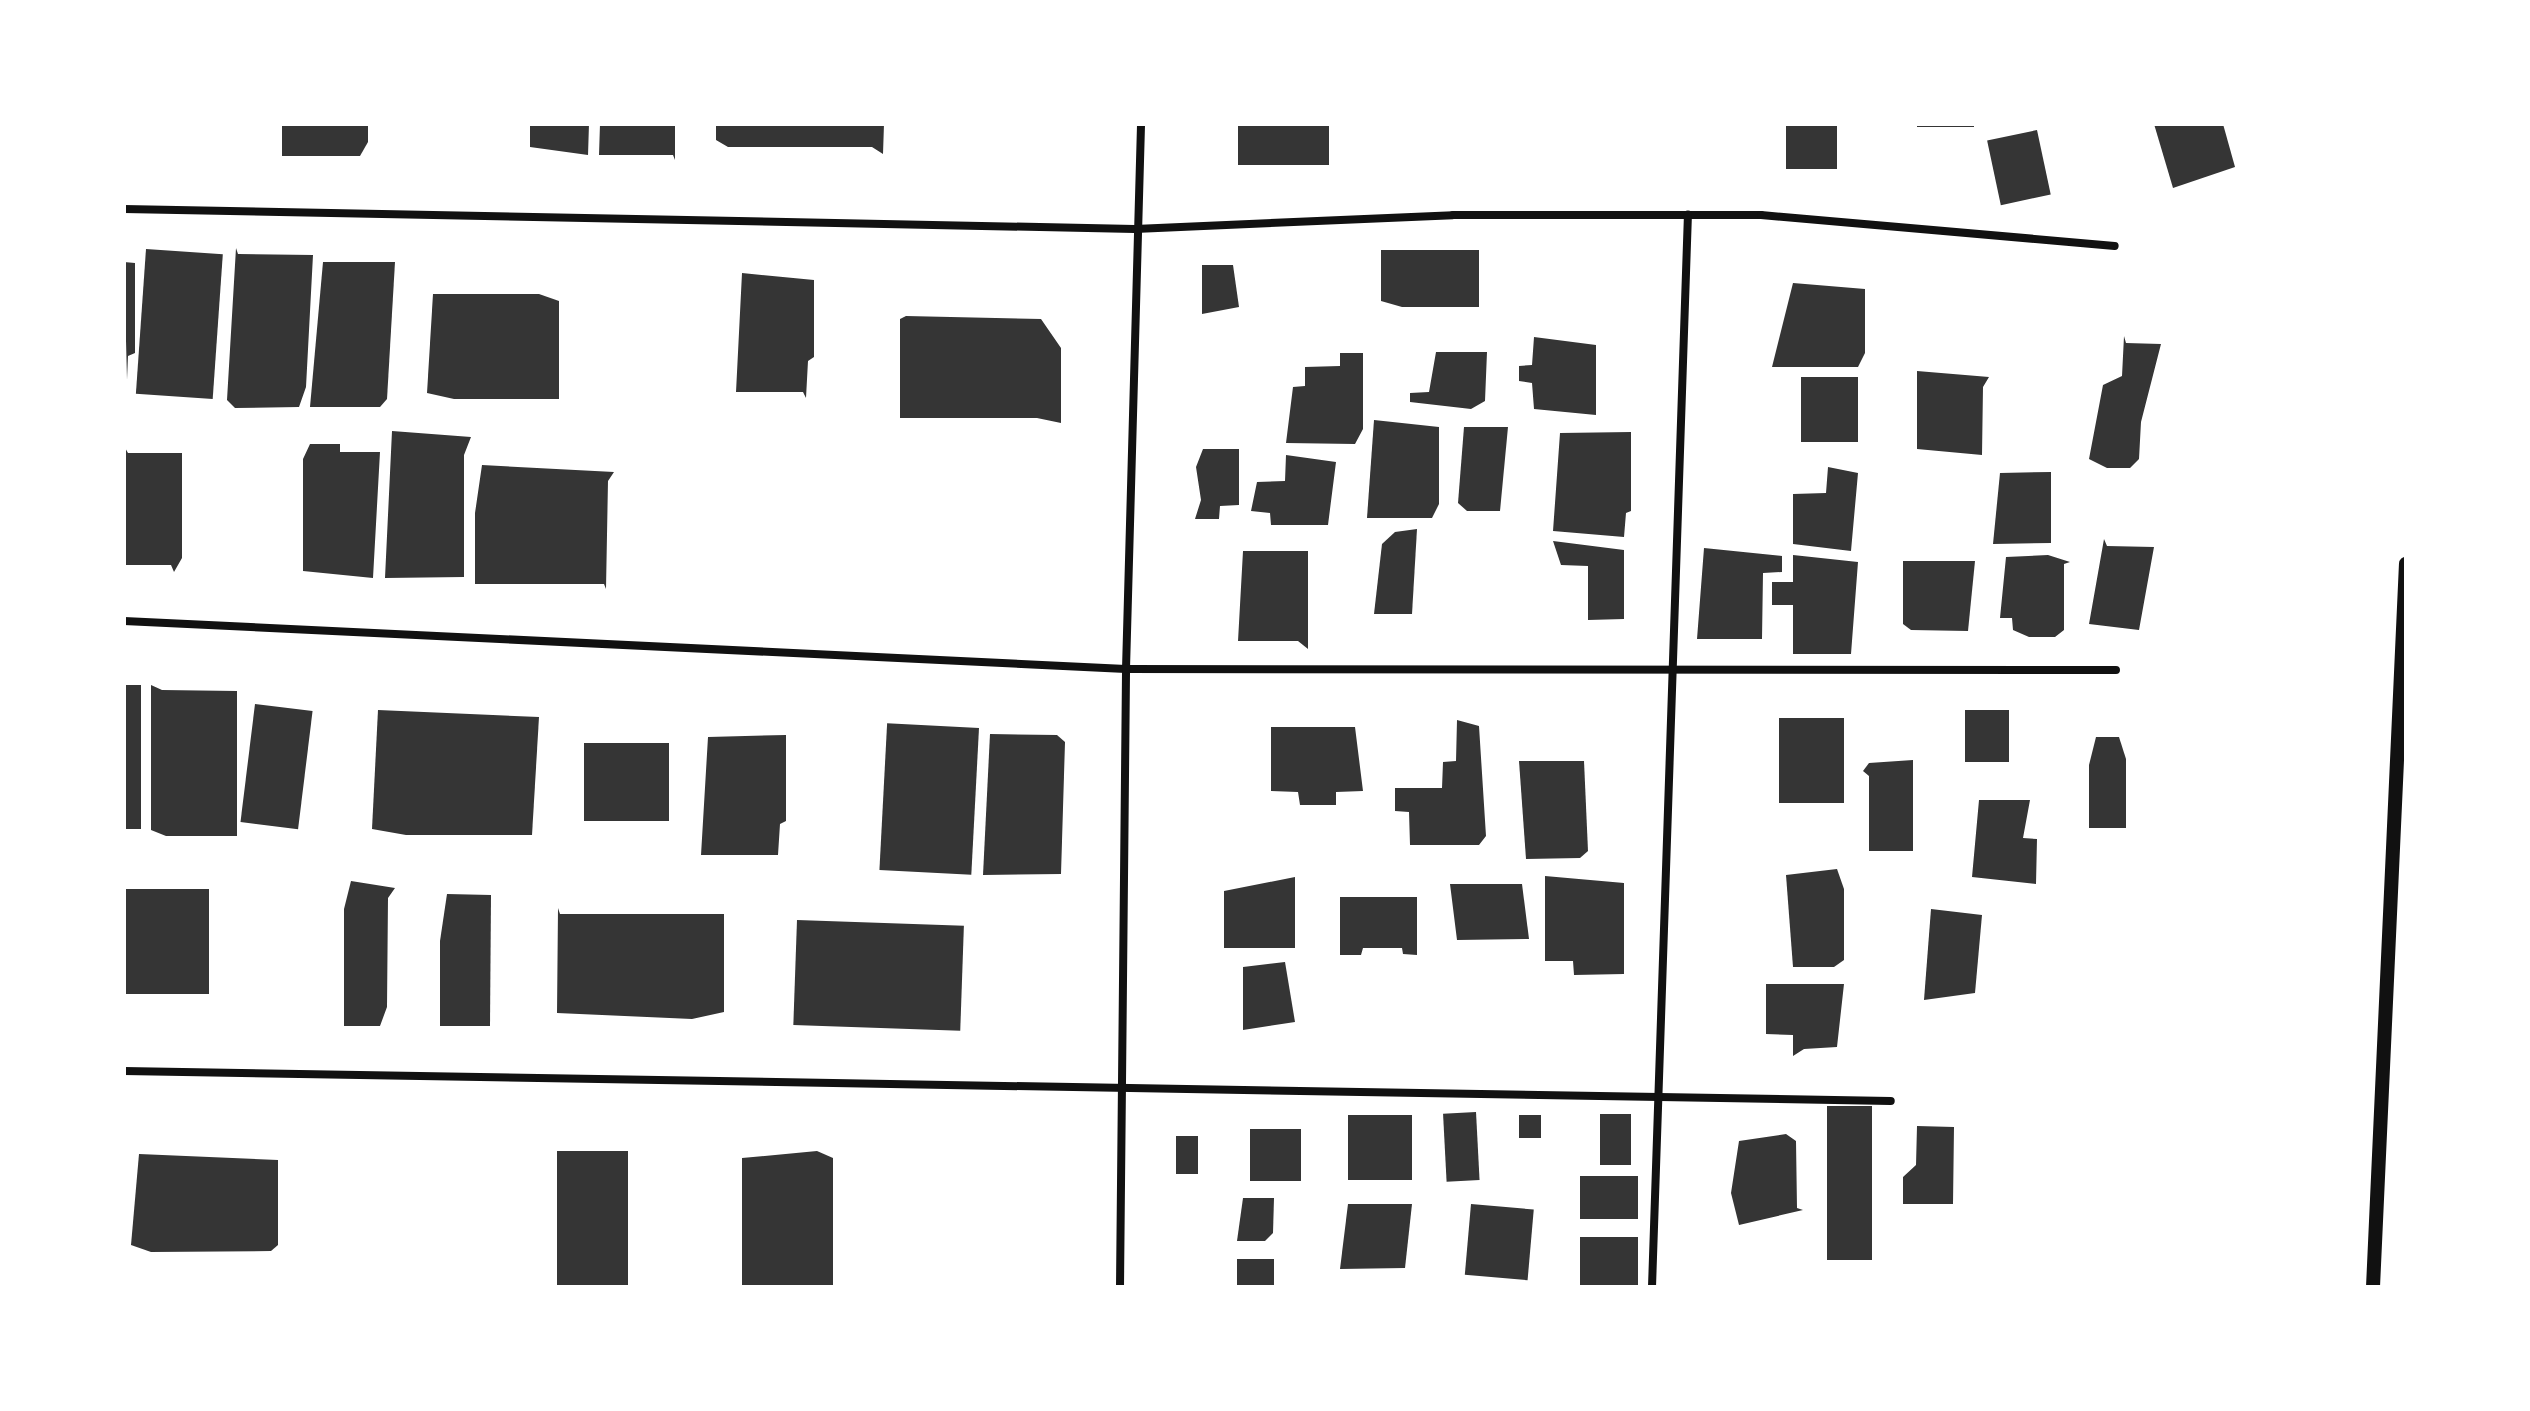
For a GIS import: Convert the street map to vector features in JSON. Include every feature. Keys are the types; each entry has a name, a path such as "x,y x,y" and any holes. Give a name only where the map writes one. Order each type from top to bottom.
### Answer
{"street":[{"path":"1120,1287 1126,669 1135,229 1141,124"},
{"path":"124,209 1135,229 1453,215 1761,215 2115,246"},
{"path":"1652,1287 1661,1101 1670,670 1688,215"},
{"path":"2373,1287 2406,564"},
{"path":"124,621 1126,669 2116,670"},
{"path":"124,1071 694,1083 1124,1084 1661,1101 1891,1101"}],"building":[{"path":"282,124 368,124 368,142 360,156 282,156"},
{"path":"530,124 589,124 588,155 530,147"},
{"path":"600,124 675,124 675,160 673,155 599,155"},
{"path":"716,124 884,124 883,154 872,147 728,147 716,140"},
{"path":"1238,124 1329,124 1329,165 1238,165"},
{"path":"1786,124 1837,124 1837,169 1786,169"},
{"path":"1917,124 1974,124 1974,127 1917,127"},
{"path":"2154,124 2223,124 2235,167 2173,188"},
{"path":"2037,130 2051,195 2001,205 1987,141"},
{"path":"236,248 238,254 313,255 306,387 299,407 235,408 227,400"},
{"path":"146,249 223,254 213,399 136,394"},
{"path":"1381,250 1479,250 1479,307 1402,307 1381,301"},
{"path":"124,262 135,263 135,353 128,356 127,380"},
{"path":"323,262 395,262 387,399 380,407 310,407"},
{"path":"1202,265 1233,265 1239,307 1202,314"},
{"path":"742,273 814,280 814,357 808,361 806,398 803,392 736,392"},
{"path":"1793,283 1865,289 1865,353 1858,367 1772,367"},
{"path":"433,294 539,294 559,301 559,399 454,399 427,393"},
{"path":"906,316 1041,319 1061,348 1061,423 1037,418 900,418 900,319"},
{"path":"2124,336 2126,343 2161,344 2141,422 2139,459 2130,468 2107,468 2089,459 2103,385 2122,376"},
{"path":"1534,337 1596,345 1596,415 1534,409 1532,383 1519,381 1519,366 1532,365"},
{"path":"1436,352 1487,352 1485,401 1471,409 1410,402 1410,393 1429,392"},
{"path":"1340,353 1363,353 1363,429 1355,444 1286,443 1293,387 1305,386 1305,367 1340,366"},
{"path":"1917,371 1989,377 1983,387 1982,455 1917,449"},
{"path":"1801,377 1858,377 1858,442 1801,442"},
{"path":"1374,420 1439,427 1439,504 1432,518 1367,518"},
{"path":"1464,427 1508,427 1500,511 1467,511 1458,503"},
{"path":"392,431 471,437 464,455 464,577 385,578"},
{"path":"1631,432 1631,511 1626,513 1624,537 1553,531 1560,433"},
{"path":"310,444 340,444 340,452 380,452 373,578 303,571 303,459"},
{"path":"124,446 128,453 182,453 182,558 174,572 171,565 124,565"},
{"path":"1203,449 1239,449 1239,505 1220,506 1219,519 1195,519 1201,500 1196,467"},
{"path":"1286,455 1336,462 1328,525 1271,525 1270,513 1251,511 1257,482 1285,481"},
{"path":"482,465 614,472 608,481 606,589 604,584 475,584 475,513"},
{"path":"1828,467 1858,473 1851,551 1793,544 1793,494 1826,493"},
{"path":"2051,472 2051,543 1993,544 2000,473"},
{"path":"1417,529 1412,614 1374,614 1382,544 1395,532"},
{"path":"2104,539 2107,546 2154,547 2139,630 2089,624"},
{"path":"1553,541 1624,550 1624,619 1588,620 1588,566 1561,565"},
{"path":"1704,548 1782,556 1782,572 1763,573 1762,639 1697,639"},
{"path":"1243,551 1308,551 1308,649 1298,641 1238,641"},
{"path":"1793,555 1858,562 1851,654 1793,654 1793,605 1772,605 1772,582 1793,582"},
{"path":"2048,555 2070,562 2064,564 2064,630 2055,637 2029,637 2013,630 2012,618 2000,618 2006,557"},
{"path":"1903,561 1975,561 1968,631 1911,630 1903,624"},
{"path":"124,685 141,685 141,829 124,829"},
{"path":"151,685 162,690 237,691 237,836 166,836 151,830"},
{"path":"255,704 313,711 298,829 240,822"},
{"path":"378,710 539,717 532,835 406,835 372,829"},
{"path":"1965,710 2009,710 2009,762 1965,762"},
{"path":"1779,718 1844,718 1844,803 1779,803"},
{"path":"1457,720 1479,726 1486,836 1479,845 1410,845 1409,812 1395,811 1395,788 1442,788 1443,762 1456,761"},
{"path":"887,723 979,728 971,875 879,870"},
{"path":"1271,727 1355,727 1363,791 1336,792 1336,805 1300,805 1298,792 1271,791"},
{"path":"990,734 1057,735 1065,742 1061,874 983,875"},
{"path":"786,735 786,821 780,824 778,855 701,855 708,737"},
{"path":"2096,737 2119,737 2126,759 2126,828 2089,828 2089,765"},
{"path":"584,743 669,743 669,821 584,821"},
{"path":"1913,760 1913,851 1869,851 1869,776 1863,771 1869,763"},
{"path":"1519,761 1584,761 1588,851 1580,858 1526,859"},
{"path":"1979,800 2030,800 2023,838 2037,839 2036,884 1972,877"},
{"path":"1837,869 1844,889 1844,960 1834,967 1793,967 1786,875"},
{"path":"1545,876 1624,883 1624,974 1574,975 1573,961 1545,961"},
{"path":"1295,877 1295,948 1224,948 1224,891"},
{"path":"351,881 395,888 388,898 387,1007 380,1026 344,1026 344,909"},
{"path":"1450,884 1522,884 1529,939 1457,940"},
{"path":"124,889 209,889 209,994 124,994"},
{"path":"447,894 491,895 490,1026 440,1026 440,941"},
{"path":"1340,897 1417,897 1417,955 1403,954 1402,948 1363,948 1361,955 1340,955"},
{"path":"558,908 560,914 724,914 724,1012 692,1019 557,1013"},
{"path":"1931,909 1982,915 1975,993 1924,1000"},
{"path":"797,920 964,926 960,1031 793,1025"},
{"path":"1285,962 1295,1022 1243,1030 1243,967"},
{"path":"1766,984 1844,984 1837,1047 1804,1049 1793,1056 1793,1035 1766,1034"},
{"path":"1827,1106 1872,1106 1872,1260 1827,1260"},
{"path":"1476,1112 1480,1180 1447,1182 1443,1114"},
{"path":"1600,1114 1631,1114 1631,1165 1600,1165"},
{"path":"1348,1115 1412,1115 1412,1180 1348,1180"},
{"path":"1519,1115 1541,1115 1541,1138 1519,1138"},
{"path":"1917,1126 1954,1127 1953,1204 1903,1204 1903,1177 1916,1165"},
{"path":"1250,1129 1301,1129 1301,1181 1250,1181"},
{"path":"1786,1134 1796,1141 1797,1208 1803,1210 1739,1225 1731,1193 1739,1141"},
{"path":"1176,1136 1198,1136 1198,1174 1176,1174"},
{"path":"557,1151 628,1151 628,1285 557,1285"},
{"path":"817,1151 833,1158 833,1287 742,1287 742,1158"},
{"path":"139,1154 278,1160 278,1245 271,1251 151,1252 131,1245"},
{"path":"1580,1176 1638,1176 1638,1219 1580,1219"},
{"path":"1243,1198 1274,1198 1273,1233 1265,1241 1237,1241"},
{"path":"1348,1204 1412,1204 1405,1268 1340,1269"},
{"path":"1471,1204 1534,1209 1528,1280 1465,1275"},
{"path":"1580,1237 1638,1237 1638,1287 1580,1287"},
{"path":"1237,1259 1274,1259 1274,1287 1237,1287"}]}
